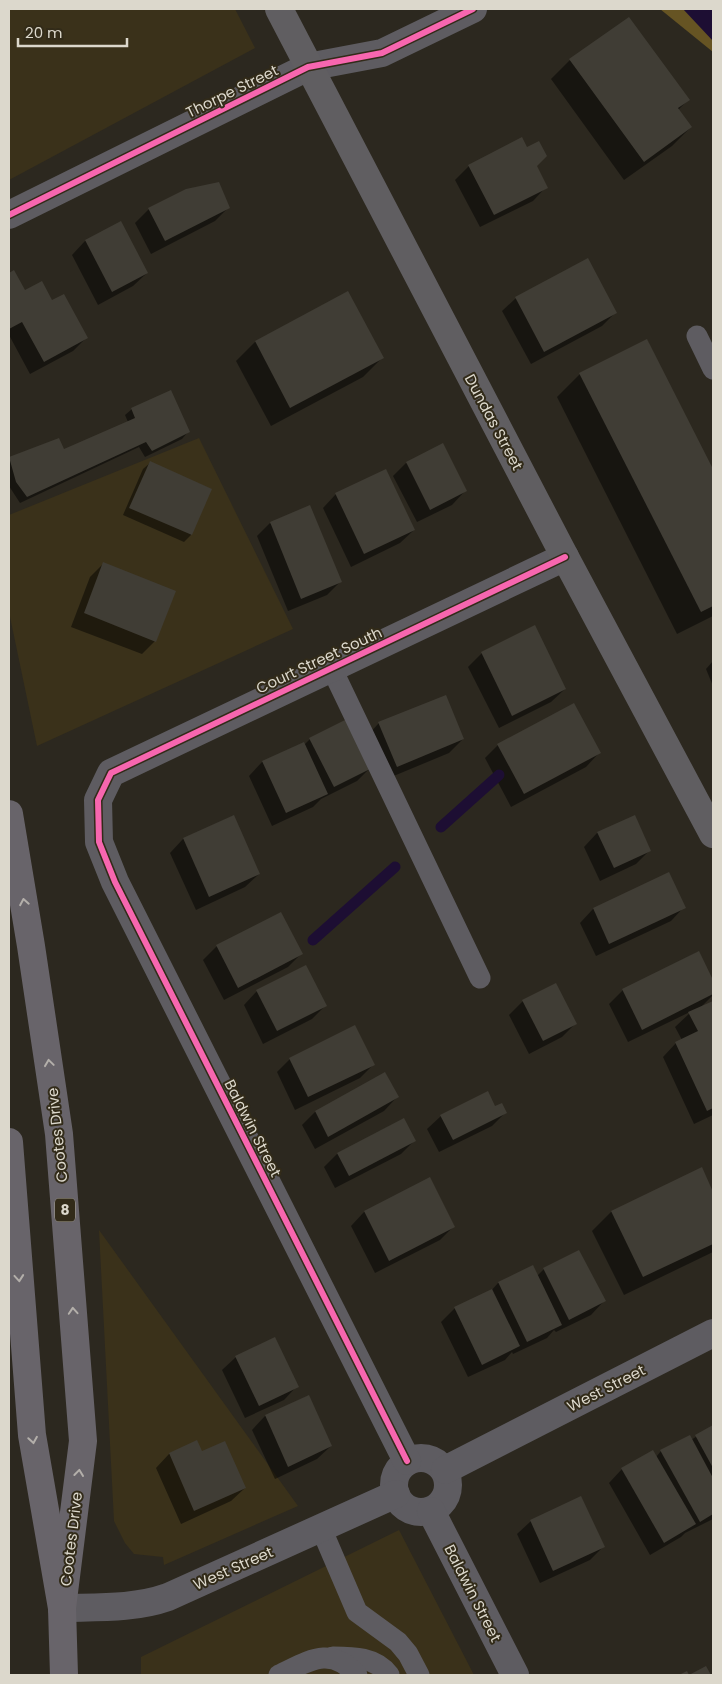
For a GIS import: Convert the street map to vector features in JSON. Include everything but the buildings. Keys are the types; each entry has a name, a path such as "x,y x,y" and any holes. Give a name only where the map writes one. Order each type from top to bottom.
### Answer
{"main road":[{"name":"Dundas Street","path":"279,9 565,557 709,818"},
{"name":"Cootes Drive","path":"9,814 59,1134 83,1441 62,1608"},
{"name":"Cootes Drive","path":"9,1142 32,1435 62,1608 64,1675"}],"street":[{"name":"Thorpe Street","path":"9,215 308,67 382,53 472,9"},
{"name":"Court Street South","path":"98,800 111,773 565,557"},
{"name":"Baldwin Street","path":"98,800 99,842 115,882 406,1461"},
{"name":"West Street","path":"445,1470 713,1333"},
{"path":"416,1458 427,1458 437,1462 445,1470 449,1489 440,1506 431,1511 420,1512 410,1510 401,1504 394,1485 395,1476 406,1461 416,1458"},
{"name":"West Street","path":"62,1608 122,1607 151,1603 396,1494"},
{"name":"Baldwin Street","path":"431,1511 515,1675"}],"lane":[{"path":"696,336 713,369"},
{"path":"331,667 480,978"},
{"path":"321,1528 357,1612 398,1642 408,1654 419,1675"},
{"path":"330,1657 347,1666 357,1675"},
{"path":"279,1675 308,1661 330,1657 364,1659 380,1665 389,1675"}],"shaded area":[{"path":"9,9 235,9 255,48 9,180"},
{"path":"660,9 713,9 713,52"},
{"path":"683,9 713,9 713,41"},
{"path":"199,438 293,629 37,746 9,612 9,515"},
{"path":"99,1230 298,1506 164,1565 163,1557 134,1554 125,1543 114,1521"},
{"path":"399,1530 474,1675 141,1675 141,1657"}],"waterway":[{"path":"441,827 499,775"},
{"path":"313,940 395,867"}],"cycle path":[{"path":"9,215 308,67 382,53 473,9"},
{"path":"407,1461 115,882 99,842 98,800 111,773 565,557"}]}
